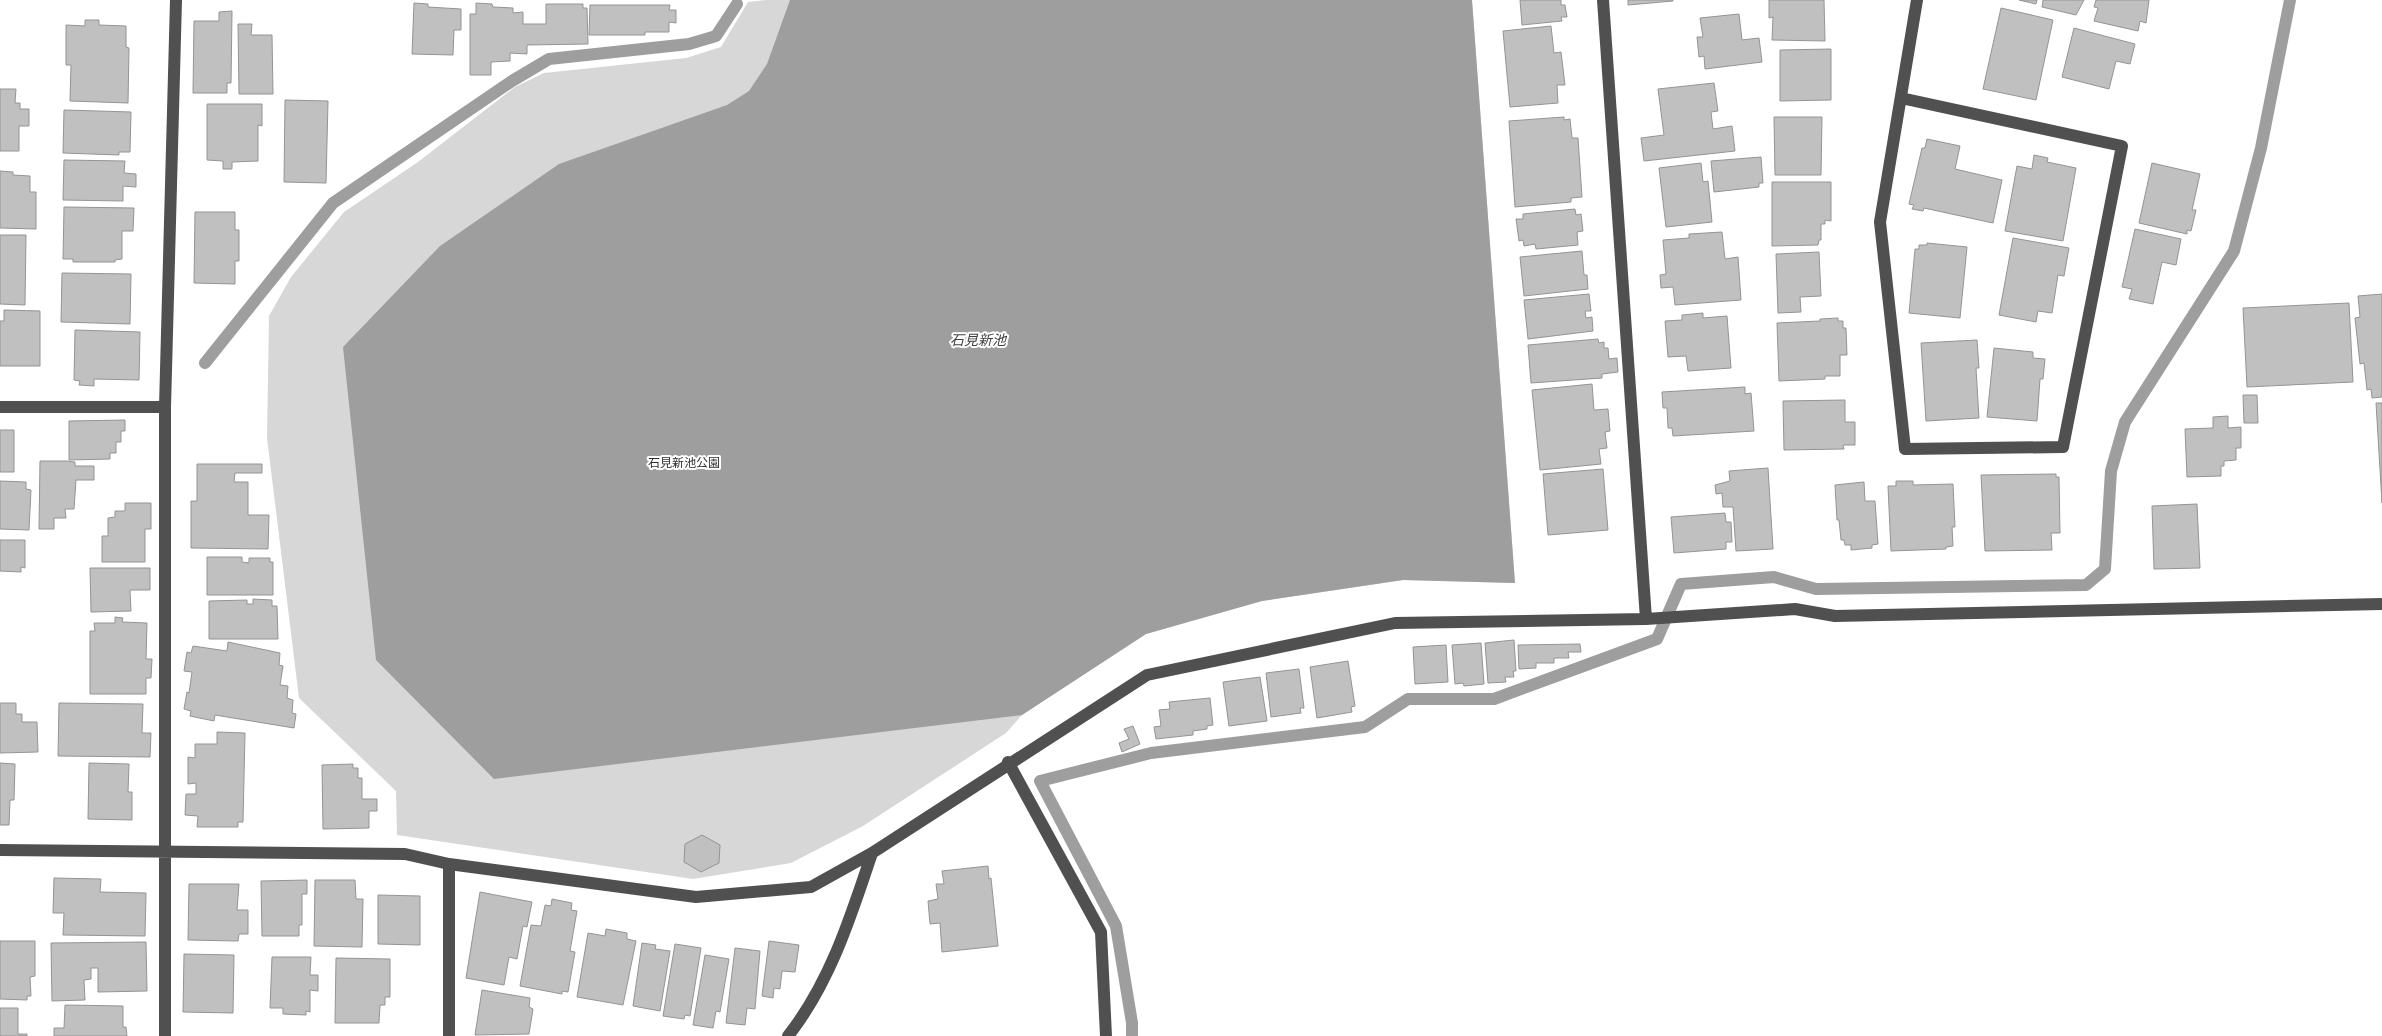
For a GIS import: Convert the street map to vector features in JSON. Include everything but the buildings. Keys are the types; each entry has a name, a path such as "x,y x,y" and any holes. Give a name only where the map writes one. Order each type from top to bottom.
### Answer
{"street":[{"path":"165,1036 165,407 176,0"},
{"path":"1603,0 1646,618"},
{"path":"1901,98 2122,146 2063,447 1905,449 1880,222 1917,0"},
{"path":"0,407 165,407"},
{"path":"0,850 166,850 405,854 449,864 696,897 812,887 872,853 1008,762 1147,675 1395,624 1646,618 1795,609 1835,616 2382,604"},
{"path":"1008,762 1101,932 1106,1036"},
{"path":"788,1036 808,1010 850,919 872,853"},
{"path":"448,1036 449,864"}],"green space":[{"name":"石見新池","path":"766,0 1472,0 1515,583 1403,580 1262,601 1146,634 1022,715 1006,733 863,826 791,863 693,879 397,835 396,791 299,698 267,438 269,316 291,277 344,212 418,162 515,87 544,73 686,58 721,47 748,2"}],"water":[{"name":"石見新池","path":"790,0 1472,0 1515,583 1403,580 1262,601 1146,634 1022,715 494,779 376,660 343,347 440,246 559,164 727,105 749,91 767,64"}],"waterway":[{"path":"1132,1036 1132,1023 1116,926 1040,781 1151,753 1365,727 1408,699 1494,699 1657,639 1681,584 1774,577 1816,589 2086,585 2105,569 2111,471 2125,422 2234,251 2261,148 2290,0"},
{"path":"205,363 333,203 512,81 549,59 689,44 716,36 737,4"}],"park label":[{"name":"石見新池公園","path":"684,463"}]}
